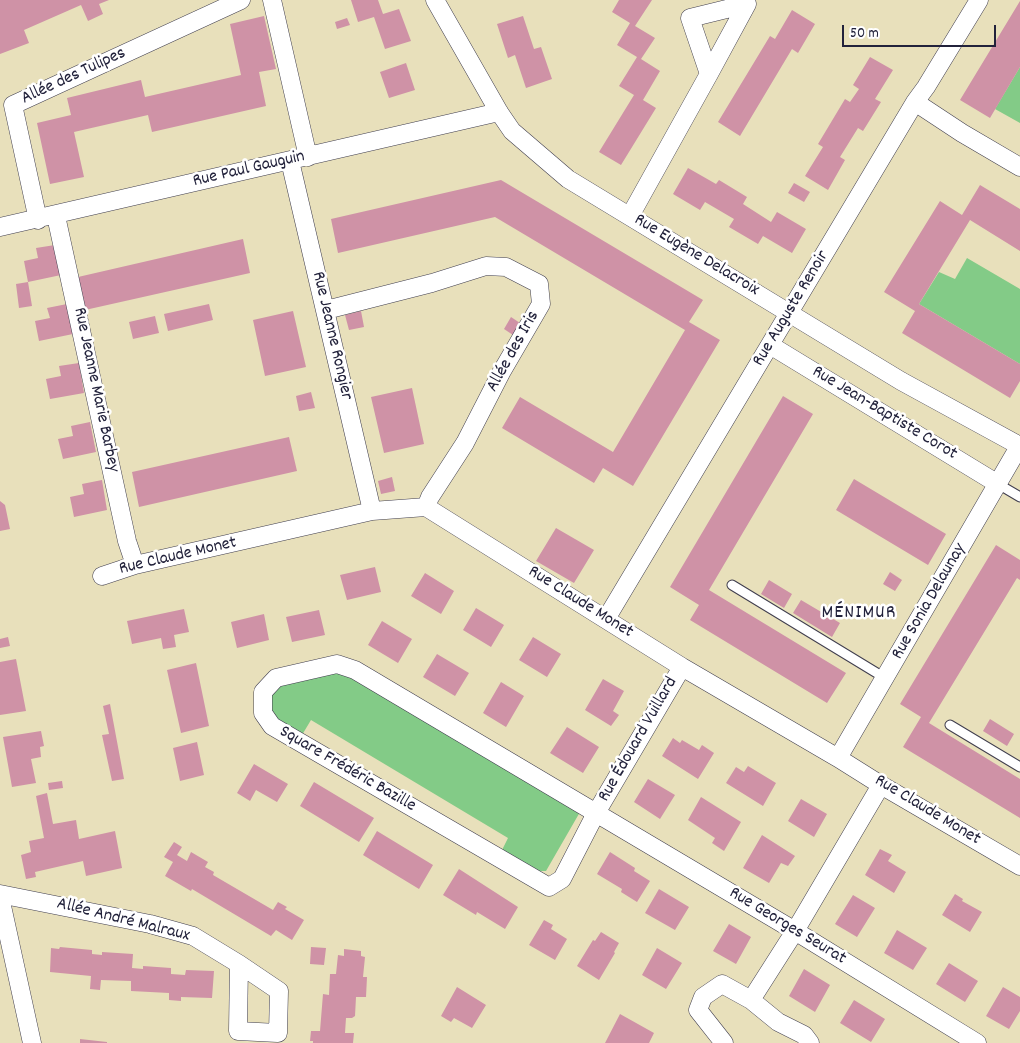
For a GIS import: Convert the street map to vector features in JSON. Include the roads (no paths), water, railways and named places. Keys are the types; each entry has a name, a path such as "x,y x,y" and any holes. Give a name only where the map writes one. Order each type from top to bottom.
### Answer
{"street":[{"name":"Allée des Tulipes","path":"38,220 13,105 241,0"},
{"path":"272,0 308,157"},
{"name":"Rue Eugène Delacroix","path":"435,0 499,112 512,131 568,178 901,380 1020,446"},
{"name":"Rue Auguste Renoir","path":"606,619 915,102 926,88 979,0"},
{"path":"630,216 709,74"},
{"path":"915,102 962,133 1020,167"},
{"name":"Rue Paul Gauguin","path":"0,227 56,216 499,112"},
{"name":"Rue Jeanne Rongier","path":"290,161 372,511"},
{"name":"Rue Jeanne Marie Barbey","path":"56,216 134,565"},
{"name":"Allée des Iris","path":"326,310 432,283 486,266 506,267 539,284 541,304 502,371 465,443 426,507"},
{"name":"Rue Jean-Baptiste Corot","path":"770,345 998,484"},
{"name":"Rue Sonia Delaunay","path":"838,758 1020,446"},
{"name":"Rue Claude Monet","path":"102,576 134,565 372,511 426,507 682,667 1020,866"},
{"name":"Square Frédéric Bazille","path":"338,664 355,670 596,813 562,879 549,887 272,726 263,713 263,692 276,678 338,664"},
{"name":"Rue Édouard Vuillard","path":"596,813 682,667"},
{"path":"751,1000 795,931 881,785"},
{"name":"Rue Georges Seurat","path":"596,813 795,931 977,1043"},
{"path":"0,896 32,1043"},
{"name":"Allée André Malraux","path":"0,896 150,924 193,936 239,964"},
{"path":"724,1043 698,1010 703,996 722,984 751,1000 778,1022 804,1034 810,1043"}],"lane":[{"path":"998,484 1020,497"},
{"path":"732,585 885,678"},
{"path":"950,725 1020,767"}],"district":[{"name":"MÉNIMUR","path":"859,614"}]}
